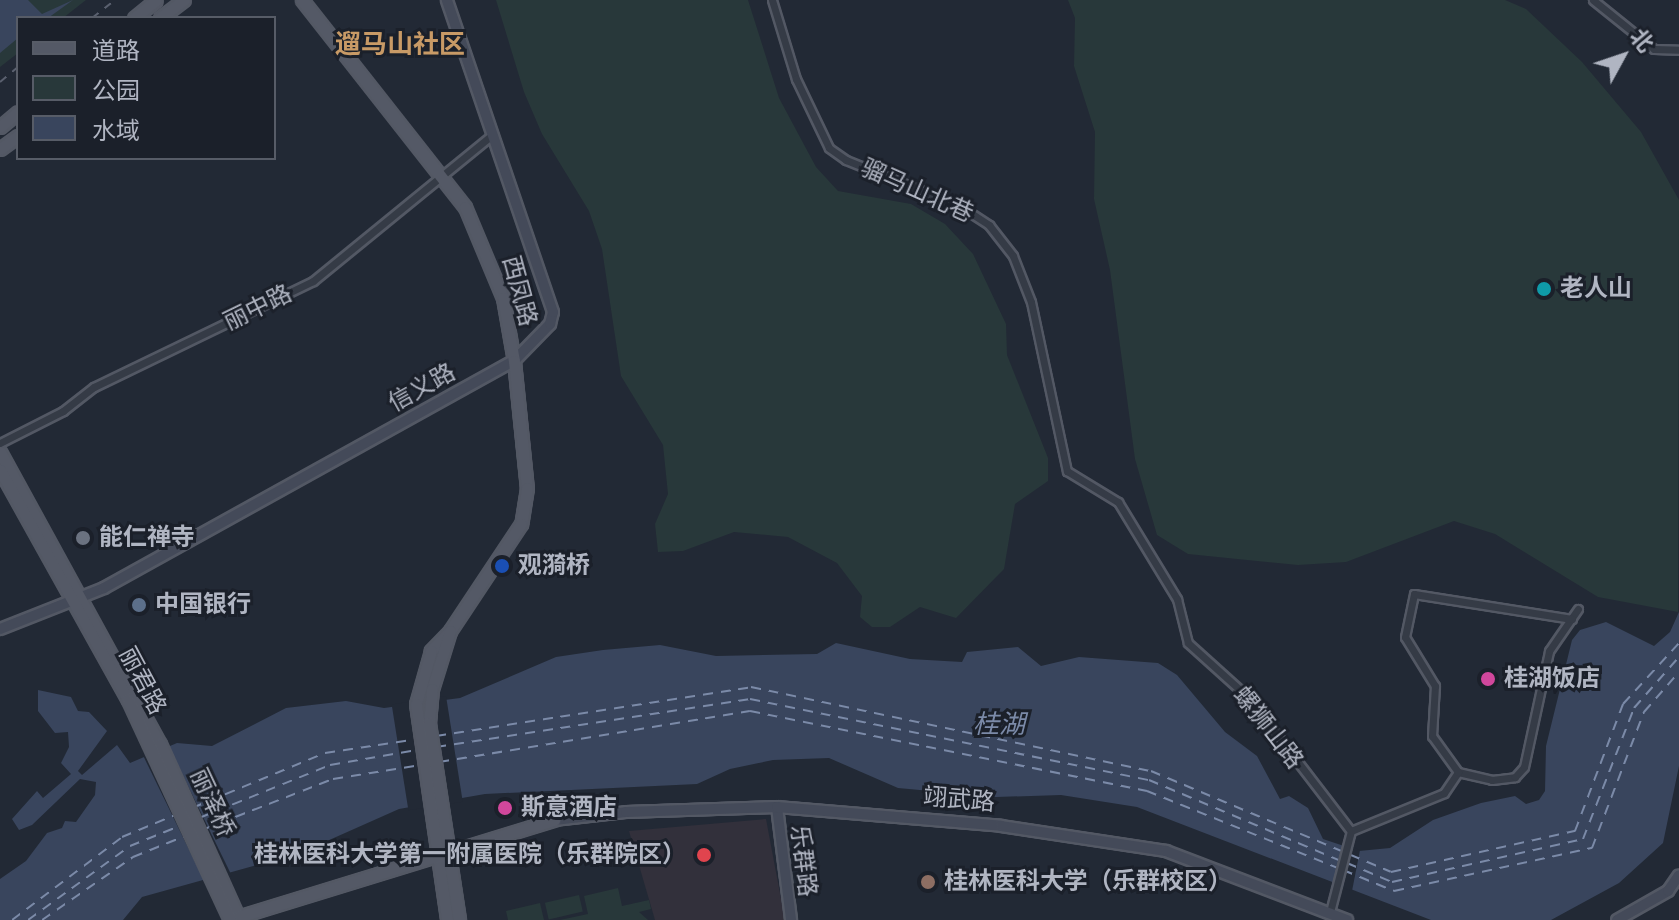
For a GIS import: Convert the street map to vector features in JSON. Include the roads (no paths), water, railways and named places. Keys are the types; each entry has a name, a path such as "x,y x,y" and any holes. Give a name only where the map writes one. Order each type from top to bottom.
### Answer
{"main road":[{"path":"136,16 156,0"},
{"path":"163,16 184,0"},
{"name":"西凤路","path":"302,0 465,207 486,250 503,298 514,361 526,504 512,539 450,631 431,651 418,686 415,724 429,822 440,851"},
{"path":"0,127 16,114"},
{"name":"丽君路","path":"0,452 156,746"},
{"name":"丽君路","path":"0,470 78,600"},
{"name":"西凤路","path":"440,851 442,820 429,723 432,689 450,631"},
{"name":"丽泽桥","path":"156,746 233,917"},
{"name":"翊武路","path":"233,917 440,851 554,820"},
{"path":"440,851 447,920"},
{"path":"440,851 459,920"}],"street":[{"name":"信义路","path":"0,629 78,600 514,361 541,336 553,312 447,0"},
{"name":"骝马山北巷","path":"772,0 796,79 829,148 846,160 960,206 989,225 1013,256 1031,302 1067,471 1118,502"},
{"path":"1593,0 1654,49 1679,50"},
{"name":"丽中路","path":"0,443 63,411 94,387 313,281 440,173 492,135"},
{"name":"螺狮山路","path":"1118,502 1177,599 1188,643 1248,697 1351,831"},
{"path":"1572,619 1414,594 1405,637 1435,686 1432,736 1458,772 1492,780 1515,777 1524,767 1549,651 1572,619 1578,609"},
{"path":"1320,920 1330,912 1351,831 1444,793 1458,772"},
{"name":"翊武路","path":"554,820 639,811 777,807 1001,826 1166,851 1347,920"},
{"name":"乐群路","path":"777,807 791,920"},
{"path":"1617,920 1668,891 1679,875"}],"water":[{"path":"0,0 28,0 42,14 73,0 51,16 16,16 16,40 0,53"},
{"name":"桂湖","path":"1679,612 1679,766 1663,843 1619,883 1551,920 1431,920 1137,807 1061,795 996,797 898,788 829,758 773,760 730,769 697,784 485,794 399,809 300,853 142,897 123,920 0,920 0,879 26,861 47,833 62,828 65,821 76,822 95,795 96,782 80,779 32,825 19,830 12,819 37,791 43,798 71,774 61,763 69,747 68,732 55,733 38,711 38,690 71,697 78,711 89,712 107,731 78,771 82,775 117,745 130,763 177,743 212,746 286,708 346,701 384,708 460,698 556,657 603,650 660,645 716,656 817,654 836,643 910,659 962,662 967,652 1018,647 1041,666 1079,657 1158,663 1177,675 1225,732 1257,756 1280,799 1289,796 1308,808 1323,839 1359,851 1390,848 1433,820 1481,803 1515,796 1526,804 1539,800 1545,791 1546,746 1572,640 1580,630 1606,622 1654,646 1670,632"}],"railway":[{"path":"95,16 115,0"},
{"path":"0,82 16,69"}],"place":[{"name":"老人山","path":"1544,289"},
{"name":"能仁禅寺","path":"83,538"},
{"name":"观漪桥","path":"502,566"},
{"name":"中国银行","path":"139,605"},
{"name":"桂湖饭店","path":"1488,679"},
{"name":"斯意酒店","path":"505,808"},
{"name":"桂林医科大学第一附属医院（乐群院区）","path":"704,855"},
{"name":"桂林医科大学（乐群校区）","path":"928,882"}],"district":[{"name":"遛马山社区","path":"400,45"}]}
